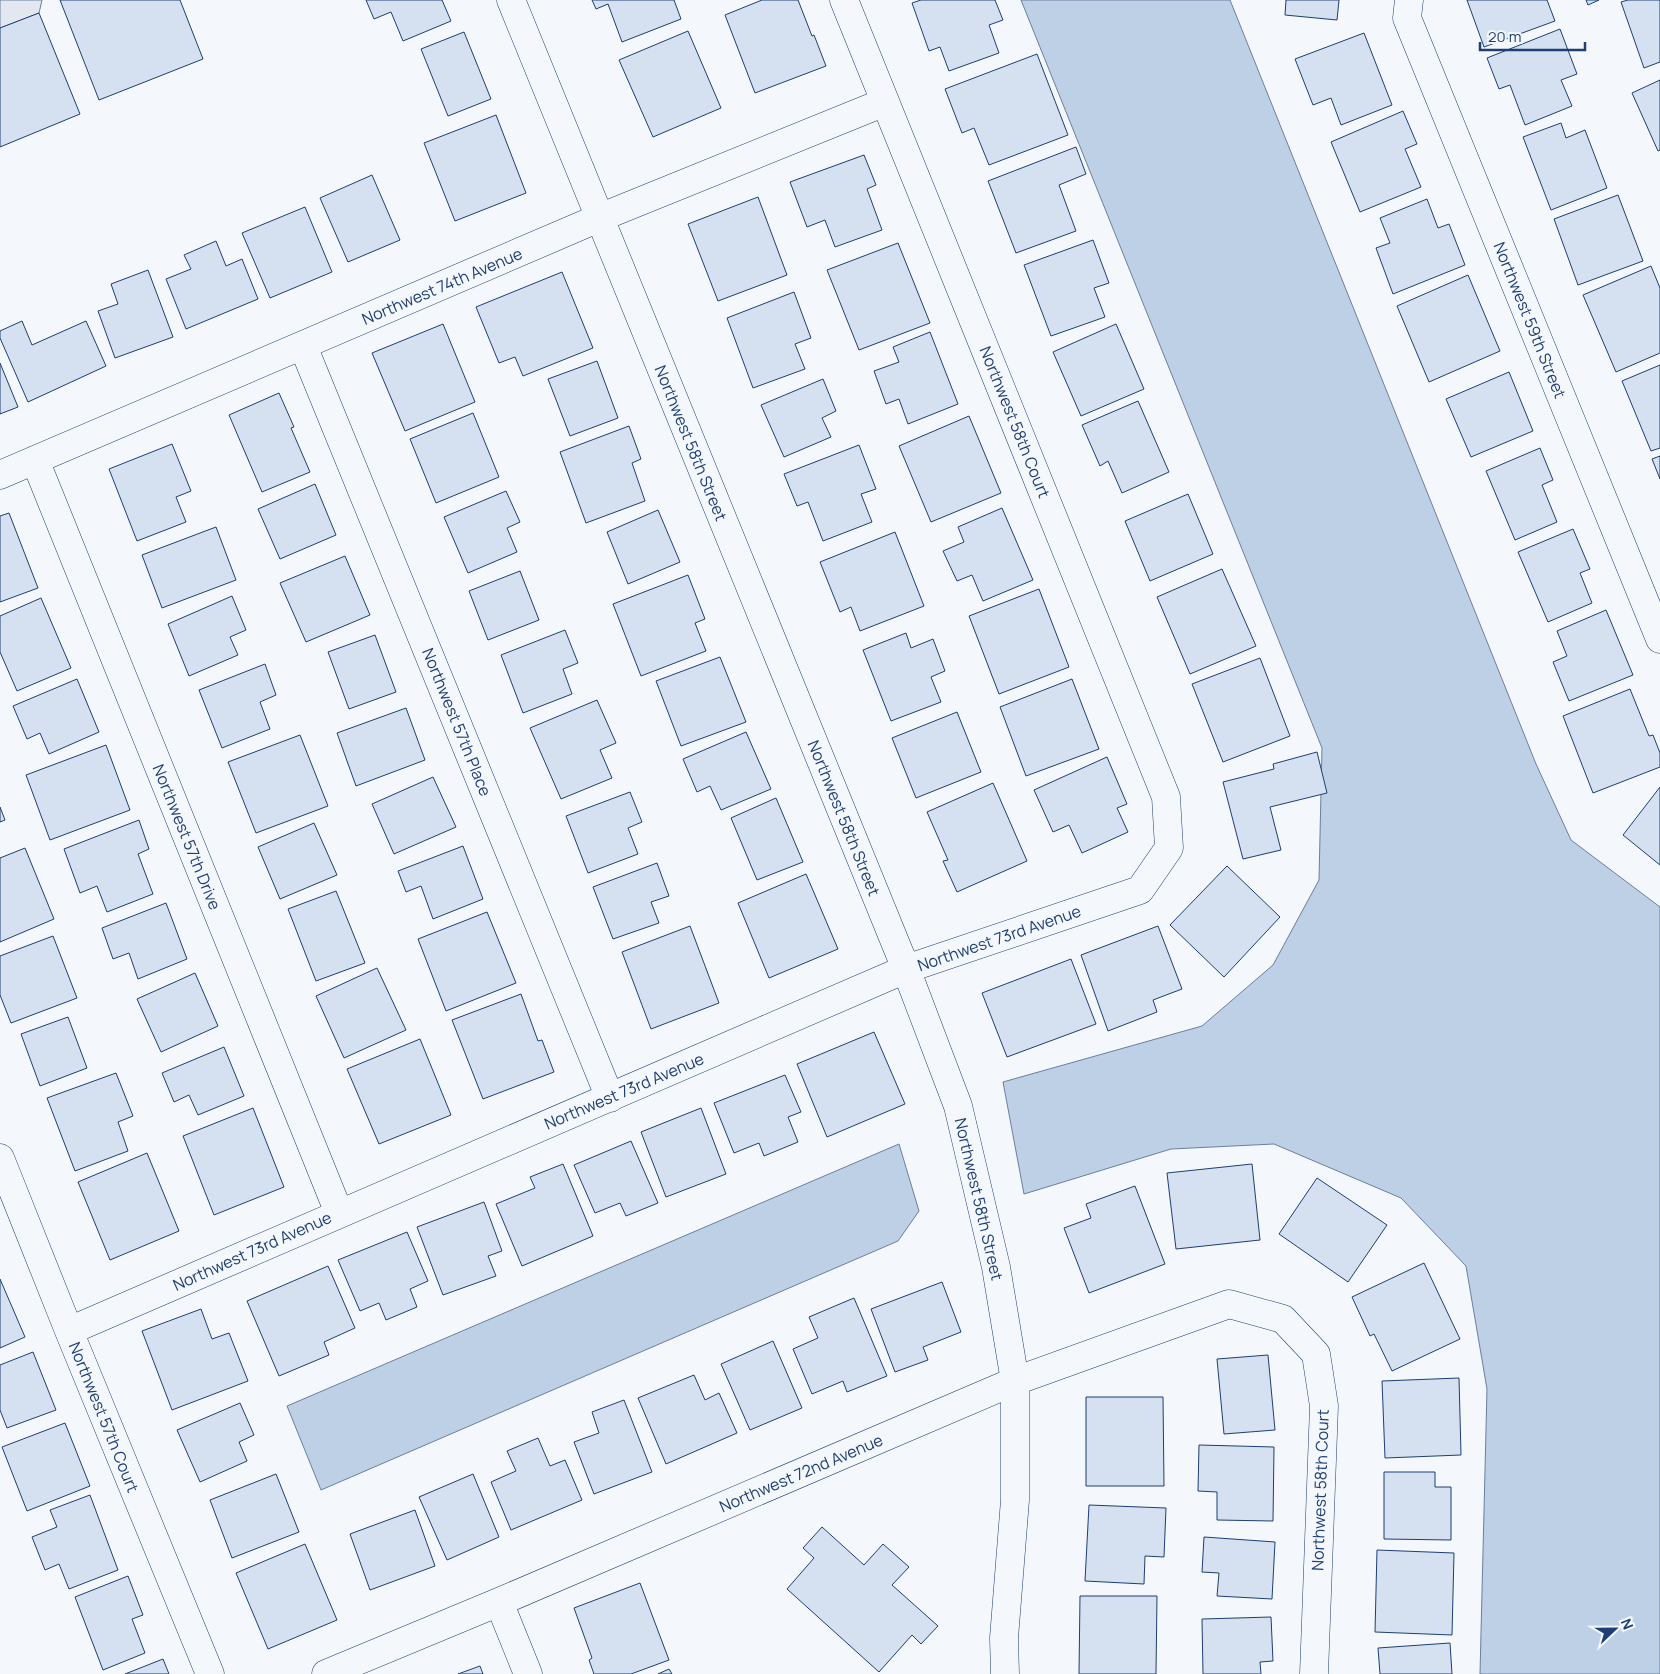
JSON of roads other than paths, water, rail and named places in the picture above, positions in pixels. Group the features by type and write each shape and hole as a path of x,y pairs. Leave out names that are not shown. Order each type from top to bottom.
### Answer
{"street":[{"name":"Northwest 58th Street","path":"511,0 906,969 958,1106 996,1267 1015,1381 1015,1500 1004,1638 1005,1674"},
{"name":"Northwest 58th Court","path":"844,0 1166,797 1169,848"},
{"name":"Northwest 59th Street","path":"1409,0 1406,18 1660,639"},
{"name":"Northwest 74th Avenue","path":"0,475 599,218 885,102"},
{"name":"Northwest 57th Place","path":"303,346 610,1098"},
{"name":"Northwest 57th Drive","path":"35,460 339,1213"},
{"name":"Northwest 73rd Avenue","path":"69,1331 906,969 1140,890 1169,848"},
{"name":"Northwest 57th Court","path":"0,1158 210,1674"},
{"name":"Northwest 72nd Avenue","path":"326,1674 1015,1381 1229,1304 1283,1319"},
{"name":"Northwest 58th Court","path":"1283,1319 1316,1354 1324,1406 1314,1674"},
{"path":"499,1602 528,1674"}],"water":[{"path":"1021,0 1230,0 1536,764 1571,840 1660,907 1660,1674 1480,1674 1487,1389 1466,1266 1401,1198 1274,1144 1171,1149 1024,1194 1003,1082 1202,1026 1273,965 1319,880 1322,748"},
{"path":"899,1144 919,1211 898,1241 321,1490 287,1406"}]}
